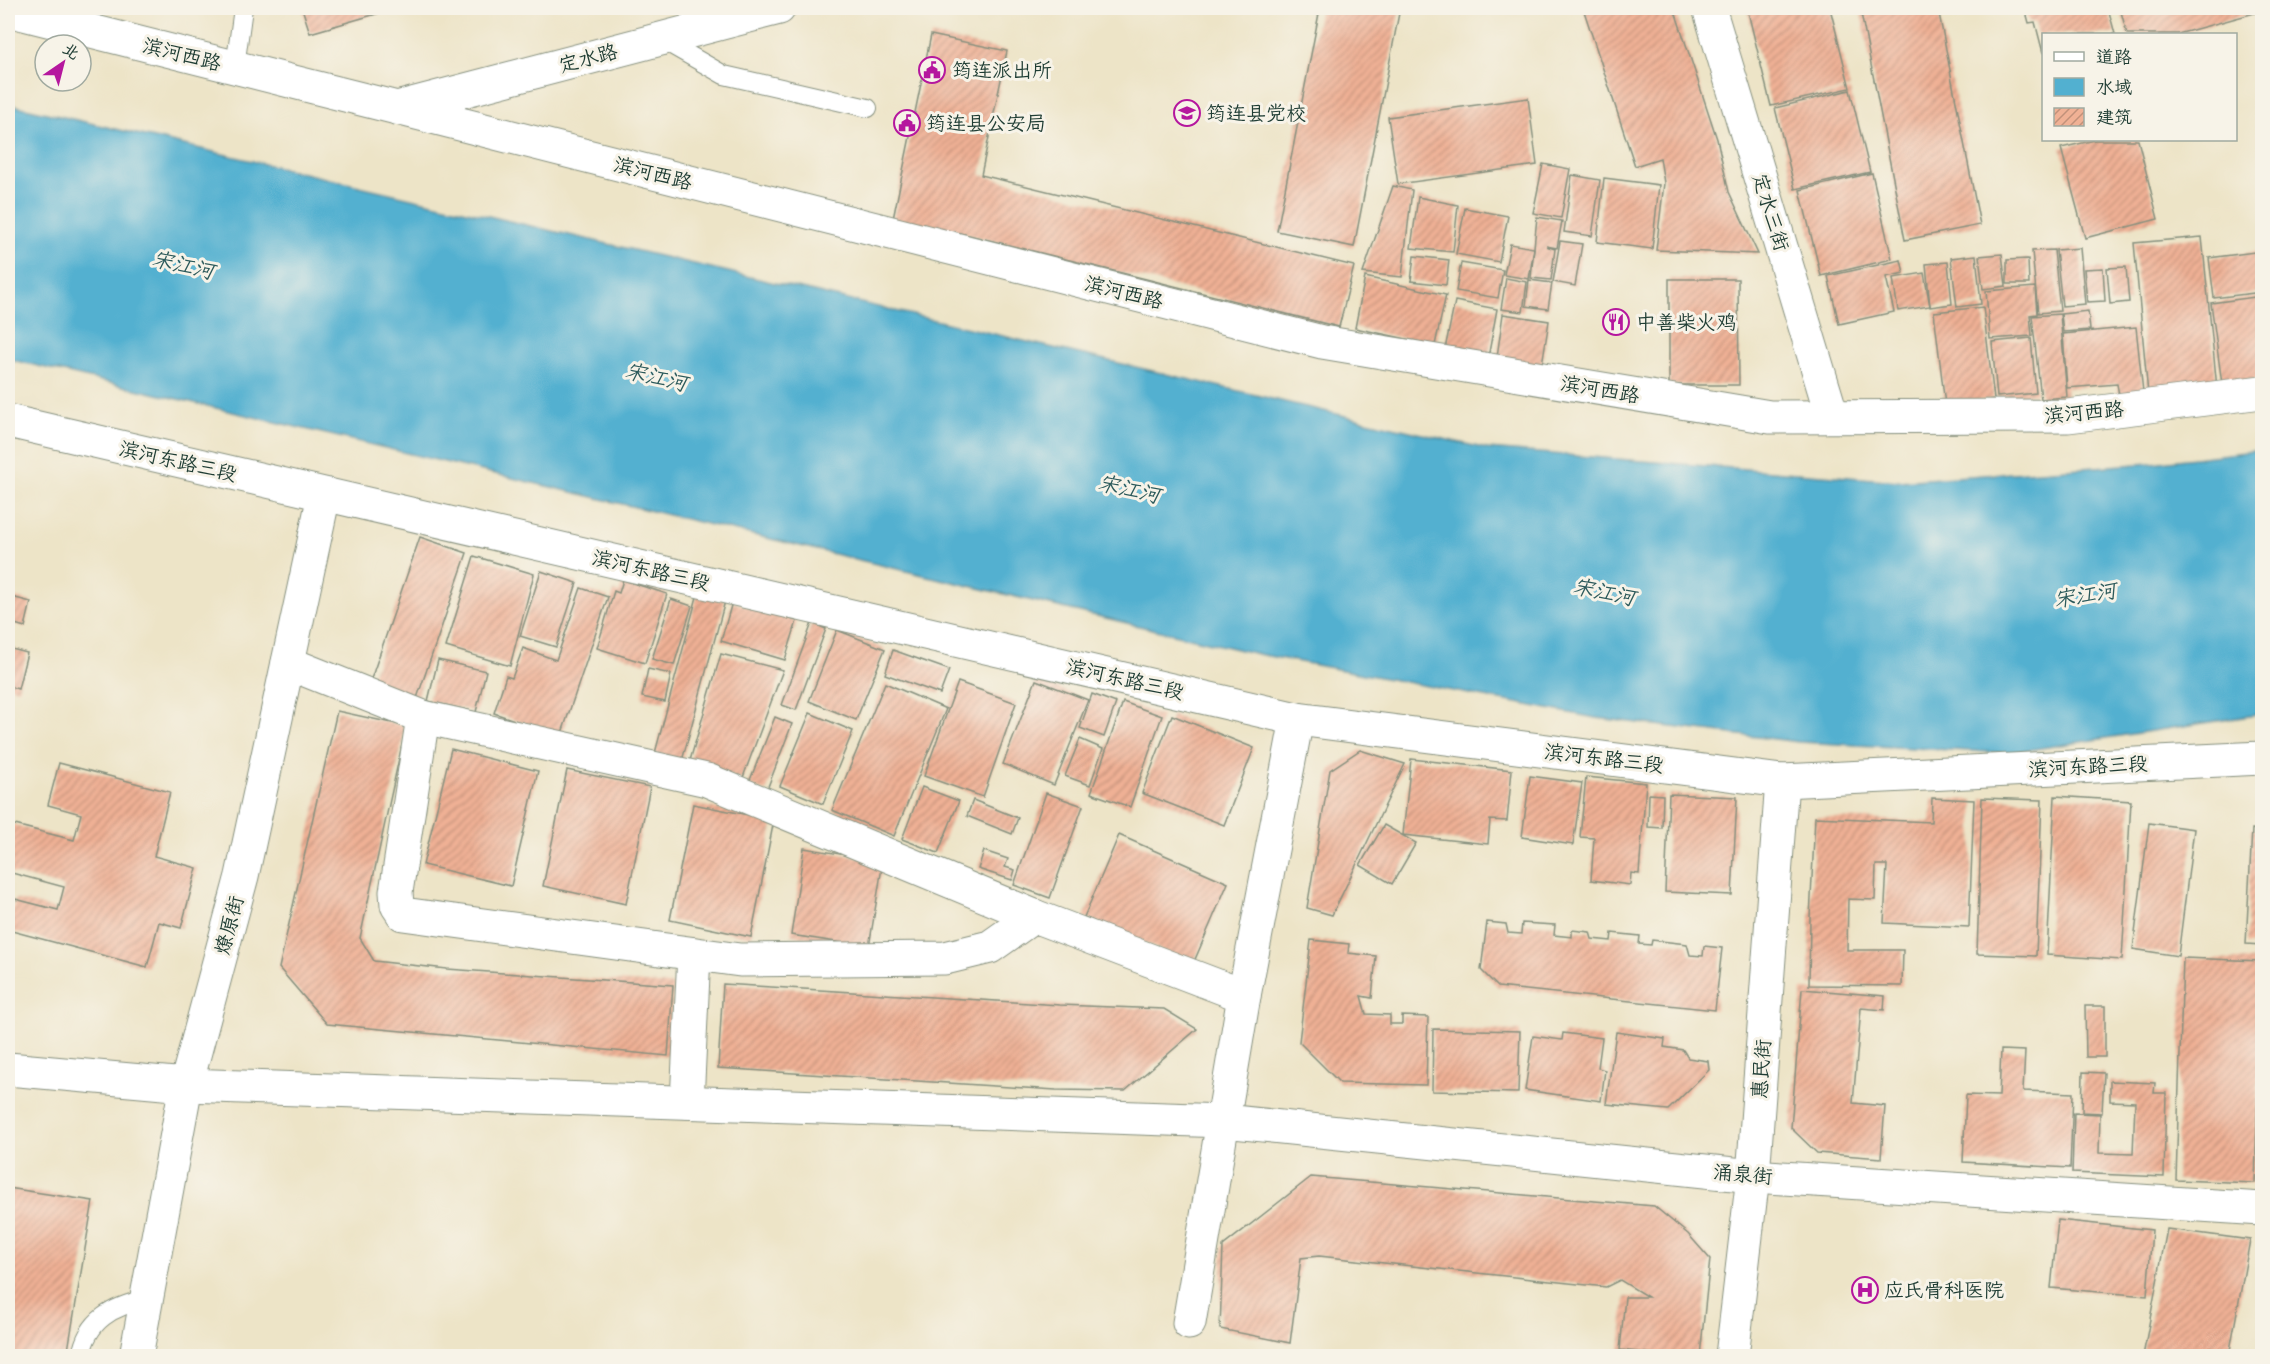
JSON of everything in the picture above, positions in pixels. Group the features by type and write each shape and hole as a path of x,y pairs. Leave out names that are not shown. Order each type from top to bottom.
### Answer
{"street":[{"name":"定水路","path":"397,108 779,8"},
{"name":"定水三街","path":"1709,8 1832,416"},
{"name":"滨河西路","path":"8,10 1322,342 1770,417 2068,416 2262,392"},
{"name":"滨河东路三段","path":"8,422 1297,719 1782,781 2262,758"},
{"name":"燎原街","path":"136,1356 186,1085 242,876 324,495"},
{"path":"288,663 423,717 707,780 1034,916 1244,996"},
{"path":"423,717 396,892 398,905 403,914 740,960 945,958 990,947 1034,916"},
{"path":"1189,1323 1244,996 1297,719"},
{"name":"惠民街","path":"1732,1356 1753,1176 1782,781"},
{"path":"687,1102 694,954"},
{"name":"涌泉街","path":"8,1069 186,1085 1224,1121 1753,1176 2262,1209"}],"lane":[{"path":"236,67 243,8"},
{"path":"661,39 724,75 868,108"},
{"path":"81,1356 84,1342 99,1319 125,1304 147,1299"}],"water":[{"name":"宋江河","path":"8,104 1487,449 1899,481 2152,463 2262,450 2262,714 2008,753 1799,742 1596,718 1258,654 8,359"}],"building":[{"path":"302,8 397,8 310,33"},
{"path":"1320,8 1400,8 1354,247 1277,231"},
{"path":"1583,8 1674,8 1717,139 1729,192 1758,254 1656,250 1664,183 1660,158 1635,166"},
{"path":"1747,8 1830,8 1850,88 1771,106"},
{"path":"1860,8 1938,8 1980,225 1905,240"},
{"path":"2025,8 2108,8 2115,33 2042,33 2042,49 2035,22 2029,23"},
{"path":"2120,8 2262,8 2262,11 2182,33 2127,33"},
{"path":"931,35 1007,51 981,175 1354,266 1339,327 969,235 893,219"},
{"path":"1850,90 1870,172 1795,189 1775,108"},
{"path":"1528,98 1537,165 1398,184 1388,117"},
{"path":"2091,141 2138,141 2158,219 2085,238 2061,148"},
{"path":"1543,164 1570,169 1561,218 1533,213"},
{"path":"1872,173 1892,259 1821,276 1800,190"},
{"path":"1572,175 1600,180 1592,236 1564,232"},
{"path":"1604,178 1659,185 1652,249 1597,242"},
{"path":"1393,186 1412,190 1402,277 1363,273"},
{"path":"1418,197 1458,205 1453,252 1411,248"},
{"path":"1465,208 1508,216 1499,262 1456,254"},
{"path":"1537,217 1562,221 1557,248 1546,246 1555,249 1551,280 1531,278"},
{"path":"2202,237 2217,388 2148,394 2134,243"},
{"path":"1560,241 1582,244 1575,286 1553,282"},
{"path":"1510,244 1534,248 1529,279 1504,275"},
{"path":"2080,248 2085,304 2062,306 2056,250"},
{"path":"2054,250 2060,311 2038,313 2032,251"},
{"path":"2262,251 2262,292 2214,298 2209,258"},
{"path":"2002,254 2006,286 1983,289 1979,256"},
{"path":"1976,255 1981,304 1957,307 1951,258"},
{"path":"1414,256 1449,260 1446,285 1411,281"},
{"path":"2028,259 2029,284 2007,284 2007,260"},
{"path":"1901,260 1904,273 1886,277 1894,312 1839,324 1828,276"},
{"path":"1948,262 1952,304 1930,307 1926,264"},
{"path":"1461,263 1503,270 1498,298 1456,291"},
{"path":"2126,267 2129,302 2110,304 2107,268"},
{"path":"2103,268 2105,301 2087,302 2084,269"},
{"path":"1924,273 1930,306 1898,311 1893,278"},
{"path":"1365,277 1446,295 1435,345 1355,328"},
{"path":"1506,278 1527,282 1523,312 1501,309"},
{"path":"1669,279 1738,279 1739,385 1669,385"},
{"path":"1529,280 1552,283 1548,309 1526,306"},
{"path":"2035,287 2037,314 2030,315 2032,336 1990,339 1986,291"},
{"path":"2262,296 2262,379 2222,384 2211,303"},
{"path":"1455,301 1497,309 1488,358 1445,349"},
{"path":"1983,307 1994,399 1945,405 1934,312"},
{"path":"2088,311 2090,330 2063,332 2061,314"},
{"path":"1503,314 1549,321 1541,371 1496,364"},
{"path":"2060,314 2067,397 2041,399 2032,316"},
{"path":"2136,327 2143,392 2119,395 2117,384 2067,388 2063,334"},
{"path":"2031,338 2036,393 1997,397 1992,342"},
{"path":"420,537 467,553 415,704 368,688"},
{"path":"474,556 534,574 510,666 446,647"},
{"path":"541,571 577,583 556,647 520,636"},
{"path":"623,580 667,594 645,663 597,648 614,591 619,593"},
{"path":"581,588 608,597 561,736 494,713 506,676 512,678 523,648 556,660"},
{"path":"698,593 725,601 682,761 655,753"},
{"path":"8,596 31,602 25,627 8,622"},
{"path":"671,599 692,606 674,665 652,659"},
{"path":"732,602 797,621 785,660 721,641"},
{"path":"812,623 826,629 796,710 782,705"},
{"path":"837,630 885,649 856,720 809,701"},
{"path":"8,648 27,653 18,689 8,686"},
{"path":"893,650 949,670 940,694 885,674"},
{"path":"721,654 783,670 742,780 689,764"},
{"path":"438,660 486,671 476,712 428,701"},
{"path":"648,669 671,674 665,702 642,697"},
{"path":"1036,680 1088,700 1054,785 1003,764"},
{"path":"958,682 1016,703 983,797 924,776"},
{"path":"885,683 946,709 894,836 832,810"},
{"path":"1092,694 1116,703 1104,737 1080,728"},
{"path":"1123,702 1162,716 1130,807 1091,793"},
{"path":"337,711 406,726 360,938 374,961 447,969 673,985 668,1056 327,1024 279,968"},
{"path":"810,713 853,731 823,804 780,786"},
{"path":"1172,715 1254,748 1224,825 1142,793"},
{"path":"775,717 792,724 766,792 748,785"},
{"path":"1080,739 1103,749 1090,785 1065,776"},
{"path":"451,749 538,771 511,886 423,865"},
{"path":"1360,750 1405,764 1332,915 1307,908 1330,770"},
{"path":"1411,759 1512,770 1507,821 1490,820 1488,844 1403,835"},
{"path":"59,763 170,792 154,856 197,868 181,928 159,922 147,967 8,930 15,899 58,910 64,887 8,872 8,837 11,824 74,840 81,814 48,805"},
{"path":"567,770 650,787 626,904 543,886"},
{"path":"1530,776 1582,783 1573,845 1522,837"},
{"path":"1586,777 1646,783 1639,874 1631,873 1630,885 1591,880 1594,838 1580,837"},
{"path":"922,787 959,801 938,853 902,839"},
{"path":"1046,793 1083,806 1050,898 1014,885"},
{"path":"1649,794 1663,795 1662,828 1648,827"},
{"path":"1669,794 1737,797 1732,895 1665,892"},
{"path":"2055,796 2131,801 2122,960 2047,955"},
{"path":"1932,798 1974,800 1969,927 1884,923 1887,865 1876,865 1875,900 1848,899 1847,950 1903,950 1902,986 1809,985 1815,817 1931,822"},
{"path":"1982,798 2042,800 2036,956 1977,954"},
{"path":"973,800 1018,818 1012,834 967,816"},
{"path":"693,804 774,820 751,937 670,920"},
{"path":"2149,823 2194,829 2178,956 2133,949"},
{"path":"1384,825 1416,843 1392,884 1360,865"},
{"path":"2252,829 2262,830 2262,945 2246,944"},
{"path":"1119,835 1228,883 1193,964 1084,917"},
{"path":"804,848 883,861 869,947 791,935"},
{"path":"984,851 1008,859 1005,867 1015,870 1012,880 978,869"},
{"path":"1487,922 1506,924 1508,933 1521,934 1522,923 1555,925 1554,935 1572,937 1572,930 1590,932 1592,939 1611,941 1612,933 1640,936 1639,944 1651,945 1652,940 1687,944 1690,955 1703,956 1704,946 1722,948 1715,1010 1498,987 1481,970"},
{"path":"1311,940 1349,944 1348,953 1376,956 1372,998 1361,996 1366,1014 1390,1015 1390,1024 1402,1024 1402,1016 1428,1017 1426,1085 1340,1083 1299,1042"},
{"path":"2183,958 2262,961 2255,1183 2176,1180"},
{"path":"723,984 1060,1005 1164,1009 1197,1029 1125,1091 1056,1090 718,1068"},
{"path":"1802,989 1885,996 1884,1010 1861,1008 1853,1103 1885,1106 1881,1158 1817,1153 1791,1128"},
{"path":"2085,1006 2105,1006 2105,1057 2086,1057"},
{"path":"1433,1029 1520,1031 1518,1093 1432,1091"},
{"path":"1616,1032 1665,1039 1664,1047 1683,1050 1688,1058 1708,1061 1709,1070 1668,1110 1606,1104"},
{"path":"1563,1033 1602,1038 1598,1068 1605,1070 1601,1101 1525,1090 1533,1036 1562,1040"},
{"path":"2001,1050 2025,1051 2023,1091 2073,1093 2070,1168 1963,1162 1966,1095 1999,1096"},
{"path":"2083,1072 2104,1073 2102,1113 2082,1112"},
{"path":"2110,1081 2155,1083 2154,1093 2166,1093 2164,1177 2072,1173 2074,1113 2100,1114 2099,1153 2133,1154 2135,1102 2110,1101"},
{"path":"1311,1177 1654,1206 1688,1234 1710,1259 1700,1356 1672,1356 1620,1350 1625,1297 1648,1297 1620,1280 1606,1287 1319,1256 1301,1258 1290,1343 1220,1329 1223,1246"},
{"path":"8,1188 93,1201 67,1356 8,1356"},
{"path":"2058,1220 2152,1230 2147,1296 2051,1288"},
{"path":"2167,1229 2250,1240 2229,1356 2143,1356"}],"place":[{"name":"筠连派出所","path":"932,70"},
{"name":"筠连县党校","path":"1187,113"},
{"name":"筠连县公安局","path":"907,123"},
{"name":"中善柴火鸡","path":"1616,322"},
{"name":"应氏骨科医院","path":"1865,1290"}]}
